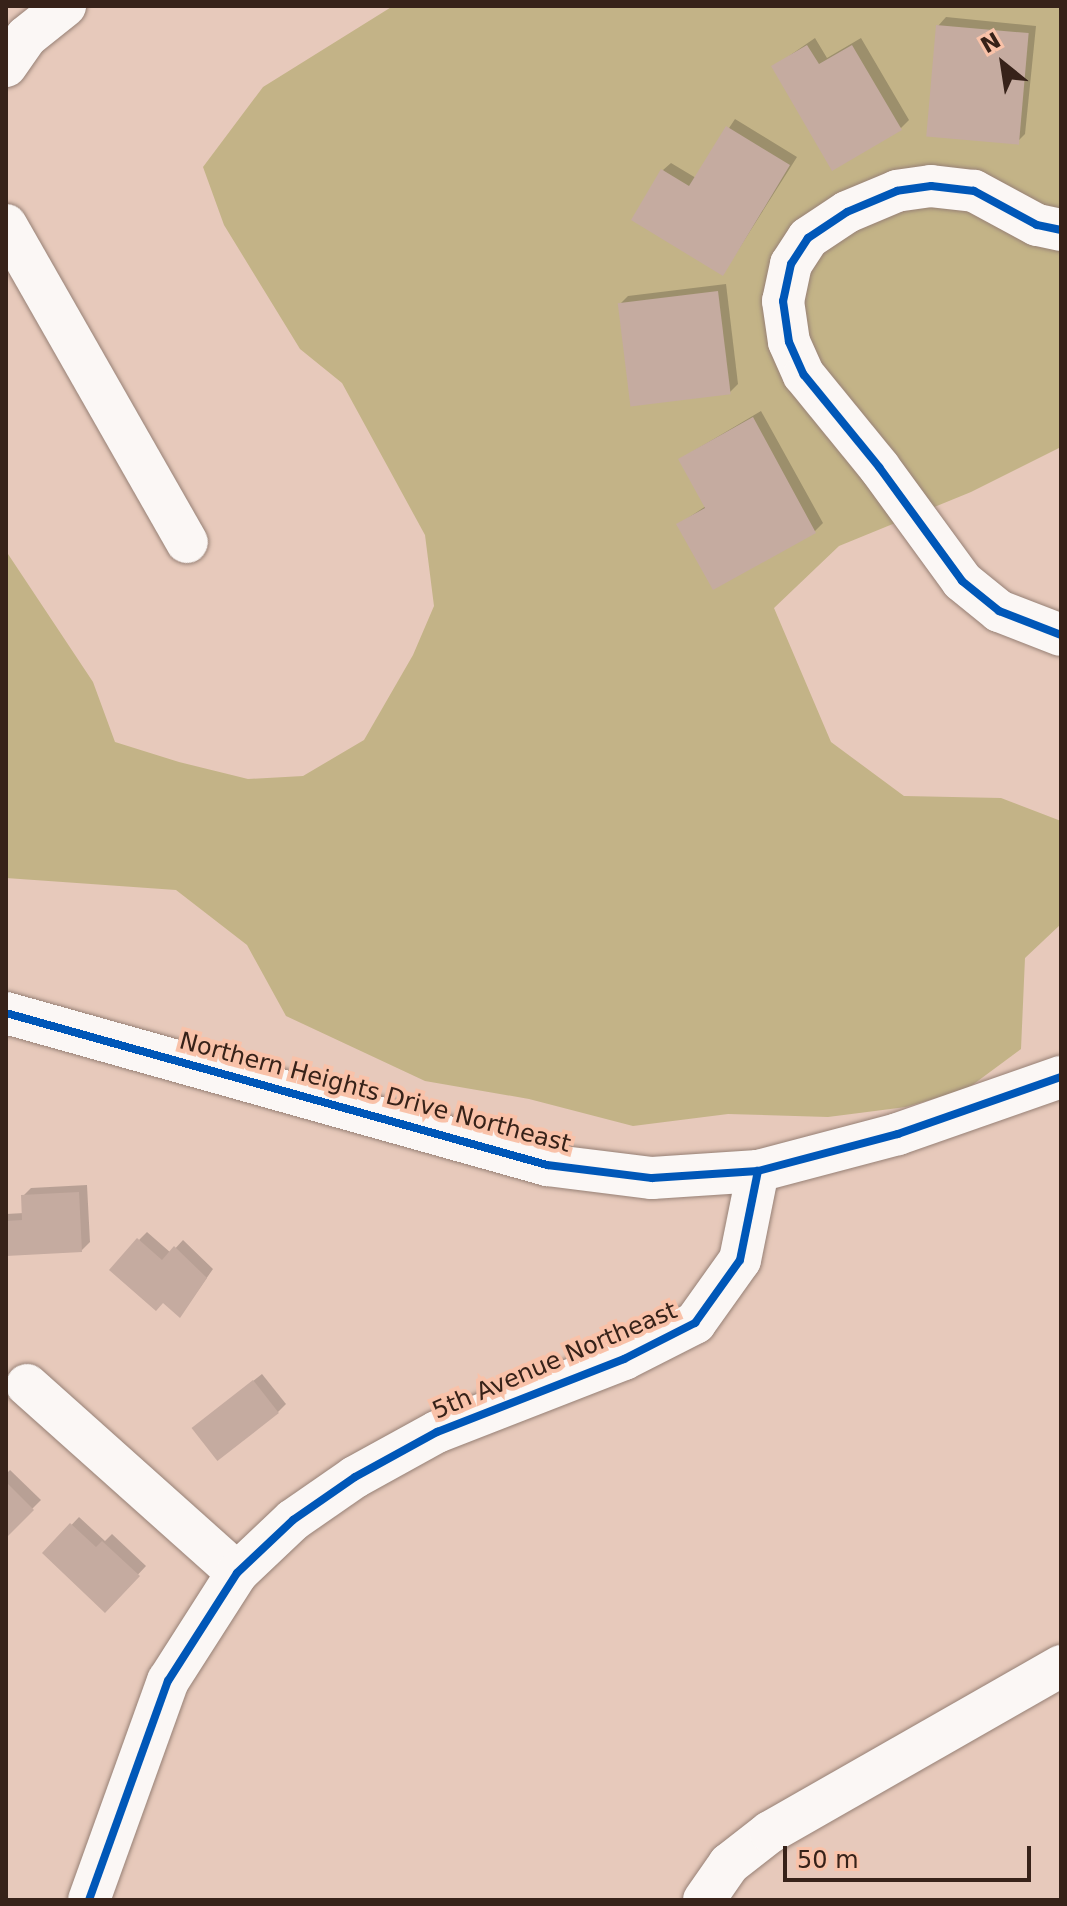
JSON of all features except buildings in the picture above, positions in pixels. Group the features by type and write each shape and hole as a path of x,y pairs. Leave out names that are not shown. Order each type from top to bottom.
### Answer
{"street":[{"path":"6,66 26,37 65,6"},
{"path":"1061,230 1037,225 974,191 931,186 897,191 847,212 808,238 791,264 783,301 789,342 804,375 911,510 962,581 999,611 1061,635"},
{"path":"6,225 187,542"},
{"name":"Northern Heights Drive Northeast","path":"6,1013 547,1165 652,1178 758,1171 898,1134 1061,1077"},
{"name":"5th Avenue Northeast","path":"89,1900 168,1681 237,1573 305,1511 437,1432 624,1359 695,1323 740,1260 758,1171"},
{"path":"27,1385 237,1573"},
{"path":"704,1900 729,1864 770,1832 1061,1666"}],"shaded area":[{"path":"393,6 1061,6 1061,447 971,492 839,546 774,608 831,742 904,796 1001,798 1061,821 1061,924 1025,958 1021,1049 967,1089 906,1107 828,1117 728,1114 633,1126 529,1099 425,1081 286,1016 247,945 176,890 6,878 6,551 93,682 115,742 179,762 248,779 303,776 364,740 413,655 434,606 425,535 342,383 300,349 224,225 203,167 263,87"}],"cycle path":[{"path":"1061,230 1037,225 974,191 931,186 897,191 847,212 808,238 791,264 783,301 789,342 804,375 879,467 962,581 999,611 1061,635"},
{"path":"6,1013 547,1165 652,1178 758,1171 898,1134 1061,1077"},
{"path":"89,1900 168,1681 237,1573 293,1520 355,1477 437,1432 624,1359 695,1323 740,1260 758,1171"}]}
